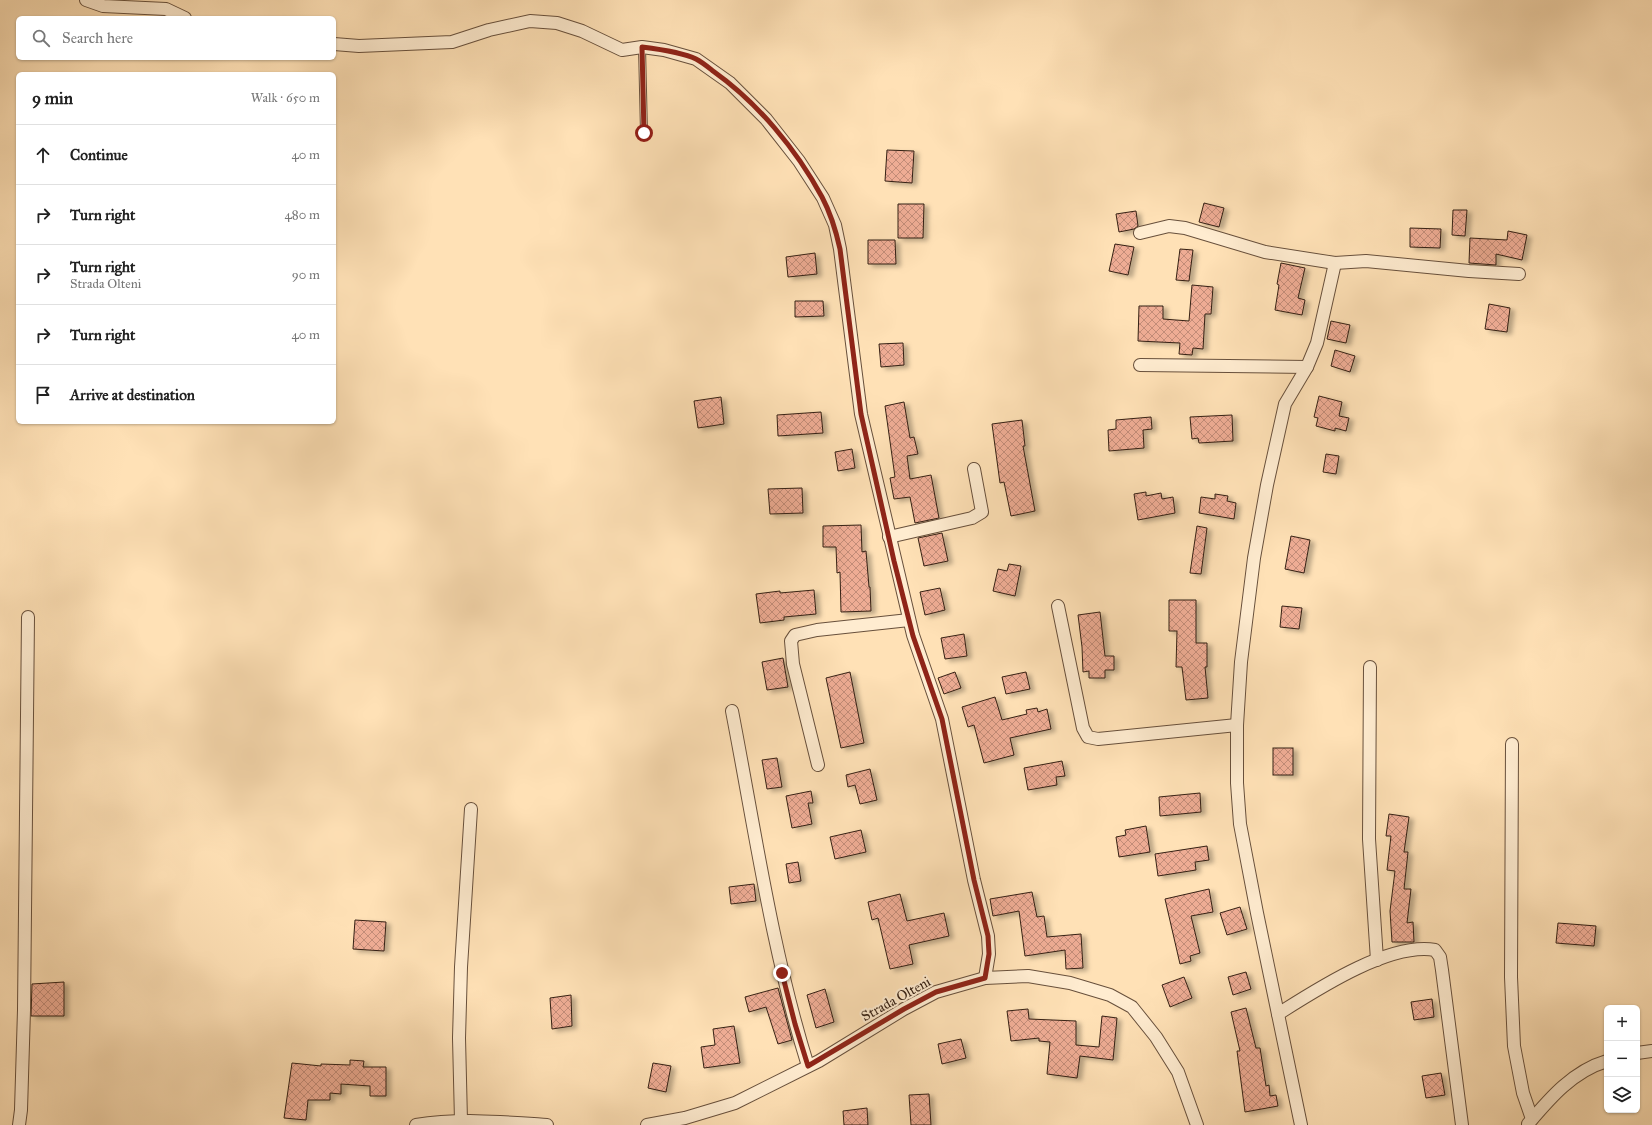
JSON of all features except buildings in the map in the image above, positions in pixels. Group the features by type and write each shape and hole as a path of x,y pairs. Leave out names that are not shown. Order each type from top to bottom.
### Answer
{"street":[{"path":"86,0 103,6 166,9 181,16"},
{"path":"336,44 359,46 452,42 489,30 530,22 557,23 582,31 622,50 642,47 664,50 696,59 730,83 766,119 799,161 823,198 835,225 840,249 861,414 913,636 942,719 974,880 988,936 989,954 985,978"},
{"path":"1140,233 1169,226 1184,228 1265,252 1335,263 1366,261 1469,271 1519,274"},
{"path":"1301,1125 1240,824 1237,783 1237,724 1241,662 1254,558 1267,485 1285,404 1307,367 1317,343 1335,263"},
{"path":"1140,365 1307,367"},
{"path":"889,537 972,518 981,514 982,512 974,469"},
{"path":"1058,606 1082,728 1088,737 1098,739 1117,738 1237,724"},
{"path":"19,1125 21,1110 24,1010 28,617"},
{"path":"818,765 793,664 791,641 795,635 817,630 909,620"},
{"path":"1370,667 1369,840 1377,960"},
{"path":"732,711 782,973 795,1024 808,1066"},
{"path":"1512,744 1512,1007 1514,1046 1522,1093 1529,1122"},
{"path":"461,1121 459,1038 461,967 471,809"},
{"path":"1278,1014 1325,985 1377,960 1403,951 1427,949 1435,950 1440,957 1462,1125"},
{"name":"Strada Olteni","path":"647,1125 685,1118 735,1103 808,1066 904,1009 936,992 985,978 1028,976 1070,983 1110,996 1132,1007 1156,1038 1178,1072 1197,1125"},
{"path":"1640,1053 1652,1051"},
{"path":"1529,1122 1551,1096 1577,1075 1604,1062"},
{"path":"416,1125 461,1121 547,1125"}],"lane":[{"path":"642,47 644,133"}],"route":[{"path":"644,133 642,47 664,50 696,59 730,83 766,119 799,161 823,198 835,225 840,249 861,414 894,561 913,636 942,719 974,880 988,936 989,954 985,978 936,992 904,1009 819,1061 808,1066 795,1024 782,973"}]}
